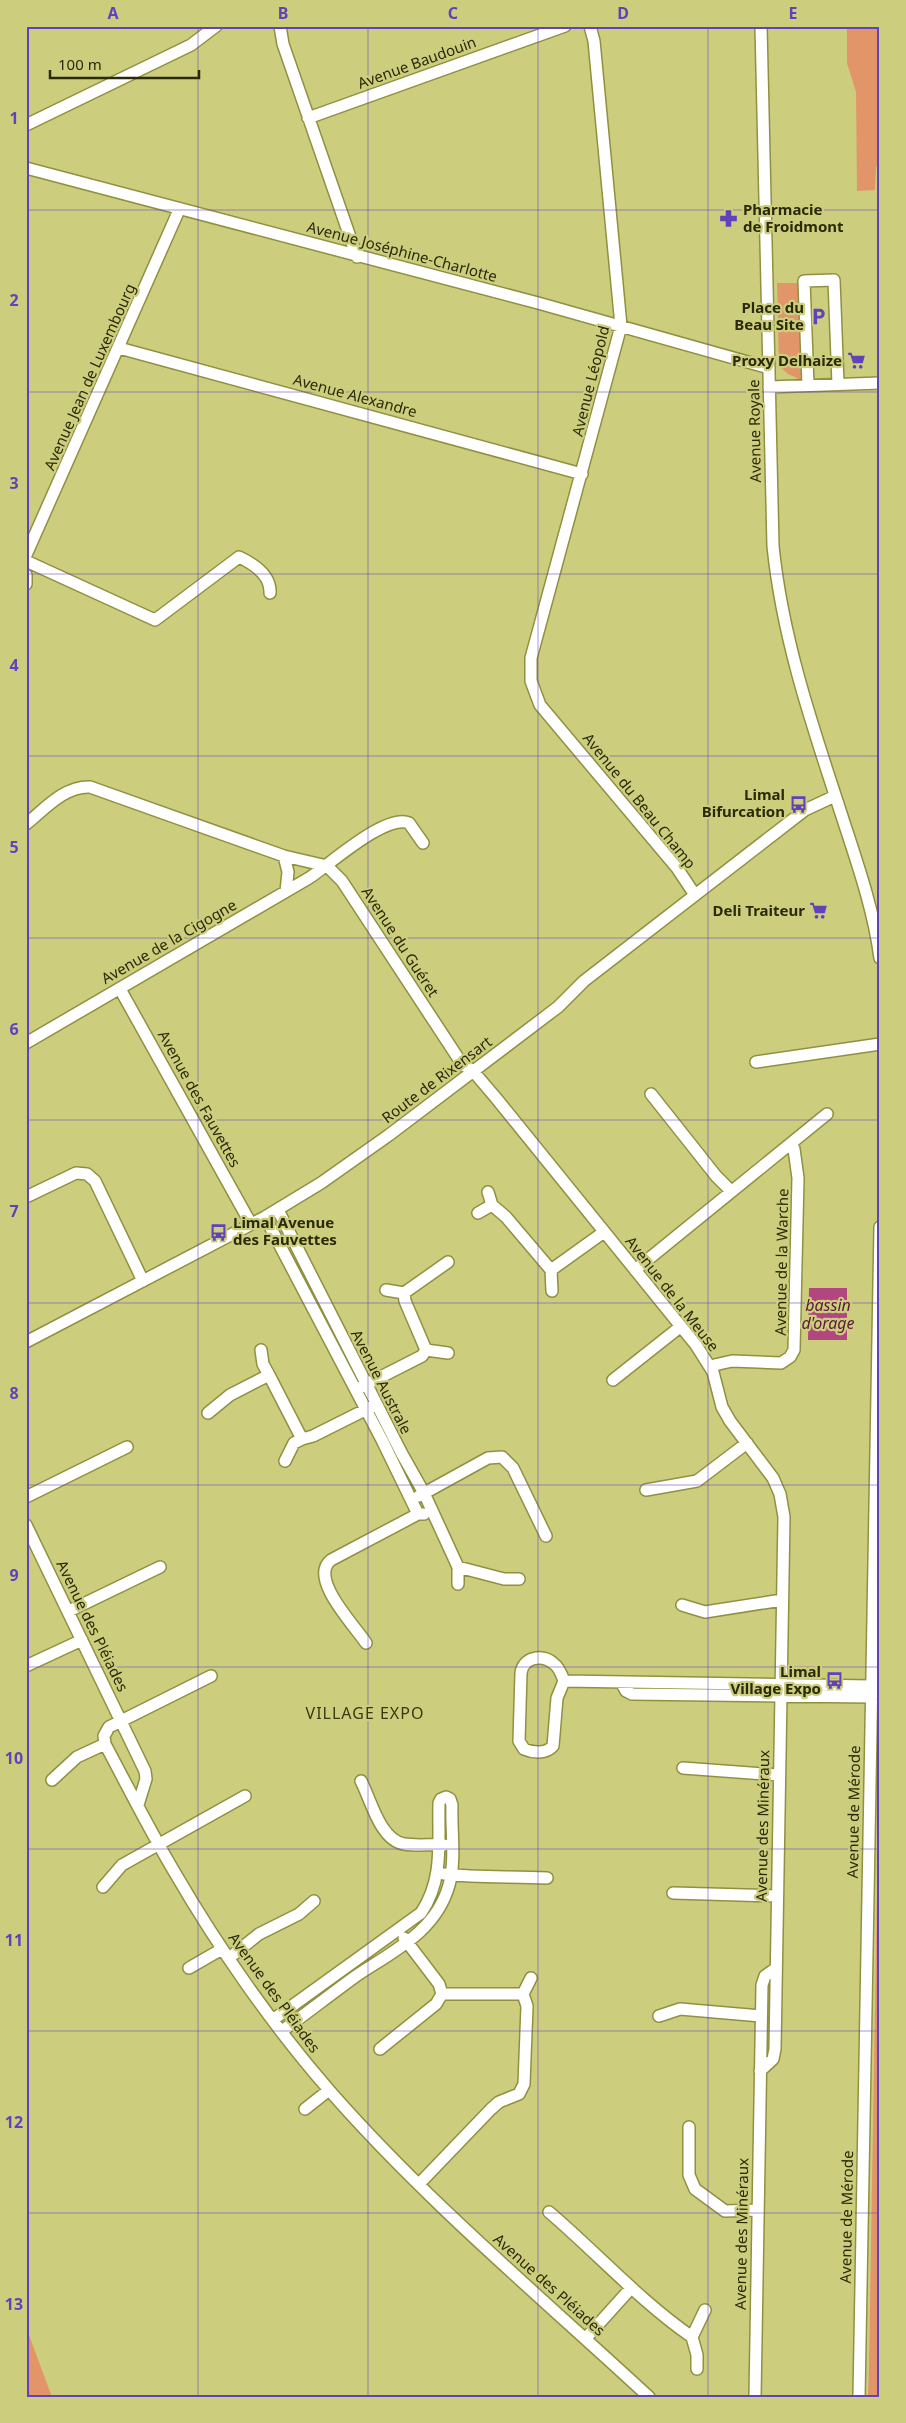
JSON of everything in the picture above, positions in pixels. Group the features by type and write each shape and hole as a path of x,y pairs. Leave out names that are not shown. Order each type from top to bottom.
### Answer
{"street":[{"path":"26,125 191,44 216,26"},
{"path":"280,26 283,44 357,256"},
{"name":"Avenue Baudouin","path":"308,118 565,26"},
{"name":"Avenue Léopold","path":"559,727 540,705 533,691 530,674 531,658 621,326 594,41 590,26"},
{"name":"Avenue Royale","path":"761,26 773,546 782,619 835,796"},
{"name":"Avenue Joséphine-Charlotte","path":"26,168 621,326 769,368"},
{"name":"Avenue Jean de Luxembourg","path":"26,555 179,210"},
{"path":"808,385 804,281 834,280 838,384"},
{"name":"Avenue Alexandre","path":"119,348 582,474"},
{"path":"769,387 880,383"},
{"path":"26,561 156,620 239,557 250,563 268,580 270,594"},
{"path":"26,575 26,584"},
{"name":"Avenue du Beau Champ","path":"559,727 676,868 694,895"},
{"path":"26,824 65,793 77,787 90,787 284,856 327,866"},
{"path":"835,796 865,887 880,956"},
{"name":"Route de Rixensart","path":"26,1342 278,1210 352,1162 558,1008 584,981 804,810 835,796"},
{"name":"Avenue de la Cigogne","path":"26,1043 327,866 358,842 386,825 399,821 409,822 422,843"},
{"path":"284,856 288,872 286,890"},
{"name":"Avenue du Guéret","path":"327,866 342,881 462,1064 473,1071"},
{"name":"Avenue des Fauvettes","path":"120,989 251,1224"},
{"path":"756,1062 880,1044"},
{"name":"Avenue de la Meuse","path":"473,1071 635,1270 710,1366 725,1414 773,1478 782,1502 784,1527 781,1684"},
{"path":"651,1094 716,1176 731,1191"},
{"path":"635,1270 731,1191 790,1146 827,1114"},
{"name":"Avenue de la Warche","path":"710,1366 732,1361 781,1363 790,1357 794,1350 798,1178 794,1149 790,1146"},
{"path":"26,1198 76,1173 87,1174 95,1181 143,1281"},
{"path":"488,1192 492,1205 506,1217 551,1270 552,1291"},
{"path":"478,1213 492,1205"},
{"name":"Avenue Australe","path":"278,1210 402,1454 424,1493 458,1567 458,1584"},
{"name":"Avenue Australe","path":"265,1217 412,1499 418,1514"},
{"name":"Avenue de Mérode","path":"859,2397 880,1227"},
{"path":"551,1270 604,1232"},
{"path":"386,1290 404,1294 448,1262"},
{"path":"404,1294 405,1301 426,1350"},
{"path":"613,1380 680,1327"},
{"path":"261,1350 263,1364 302,1439"},
{"path":"355,1390 422,1356 426,1350"},
{"path":"426,1350 448,1353"},
{"path":"208,1413 230,1395 269,1375"},
{"path":"285,1462 294,1443 313,1436 377,1404"},
{"path":"646,1490 697,1481 747,1444"},
{"path":"26,1497 128,1447"},
{"path":"412,1499 488,1458 502,1457 513,1468 546,1536"},
{"path":"366,1642 346,1620 324,1579 325,1567 331,1560 418,1514 433,1513"},
{"name":"Avenue des Pléiades","path":"26,1525 146,1770 146,1779 138,1805"},
{"path":"69,1611 160,1567"},
{"path":"458,1567 504,1579 520,1579"},
{"path":"682,1605 705,1612 782,1600"},
{"path":"26,1666 82,1640"},
{"path":"529,1659 549,1660 557,1666 564,1681 557,1698 553,1746 548,1750 542,1751 524,1749 519,1741 521,1673 523,1665 529,1659"},
{"path":"52,1780 77,1757 105,1744 104,1736 109,1727 123,1722 211,1676"},
{"path":"564,1681 781,1684 871,1692"},
{"path":"621,1682 626,1691 632,1694 781,1696 871,1692"},
{"name":"Avenue des Minéraux","path":"760,2071 774,2055 781,1684"},
{"name":"Avenue des Pléiades","path":"105,1744 159,1846 226,1954 282,2031 329,2090 419,2184 649,2397"},
{"path":"683,1768 779,1775"},
{"path":"361,1782 384,1830 394,1839 404,1844 452,1845"},
{"path":"103,1887 122,1865 159,1846 245,1796"},
{"path":"274,2019 400,1930 425,1907 434,1890 438,1874 439,1803 441,1799 446,1797 452,1805 452,1875 440,1909 421,1932 282,2031"},
{"path":"438,1874 484,1878 511,1876 547,1878"},
{"path":"673,1893 777,1896"},
{"path":"189,1968 226,1954 259,1934 299,1914 314,1902"},
{"path":"380,2049 436,2004 442,1994 439,1984 400,1930"},
{"name":"Avenue des Minéraux","path":"754,2397 761,2016 763,1980 775,1969"},
{"path":"419,2184 491,2109 499,2102 519,2094 524,2084 526,2006 523,1994 531,1978"},
{"path":"442,1994 523,1994"},
{"path":"659,2016 680,2010 761,2016"},
{"path":"305,2109 329,2090"},
{"path":"689,2127 689,2175 695,2189 725,2211 758,2210"},
{"path":"549,2212 631,2288 692,2337"},
{"path":"586,2338 631,2288"},
{"path":"697,2369 692,2337 705,2310"}],"shaded area":[{"path":"847,26 880,26 880,163 876,167 875,190 857,191 856,92 847,63"},
{"path":"777,283 798,283 801,380 788,374 779,366"},
{"path":"880,1704 880,2397 868,2397 869,2367"},
{"path":"26,2327 52,2397 26,2397"}],"water":[{"name":"bassin d'orage","path":"809,1288 847,1288 847,1340 808,1340"}],"place":[{"name":"Pharmacie de Froidmont","path":"729,219"},
{"name":"Place du Beau Site","path":"818,317"},
{"name":"Proxy Delhaize","path":"856,361"},
{"name":"Limal Bifurcation","path":"799,804"},
{"name":"Deli Traiteur","path":"819,911"},
{"name":"Limal Avenue des Fauvettes","path":"219,1232"},
{"name":"Limal Village Expo","path":"835,1681"}],"district":[{"name":"VILLAGE EXPO","path":"365,1713"}]}
